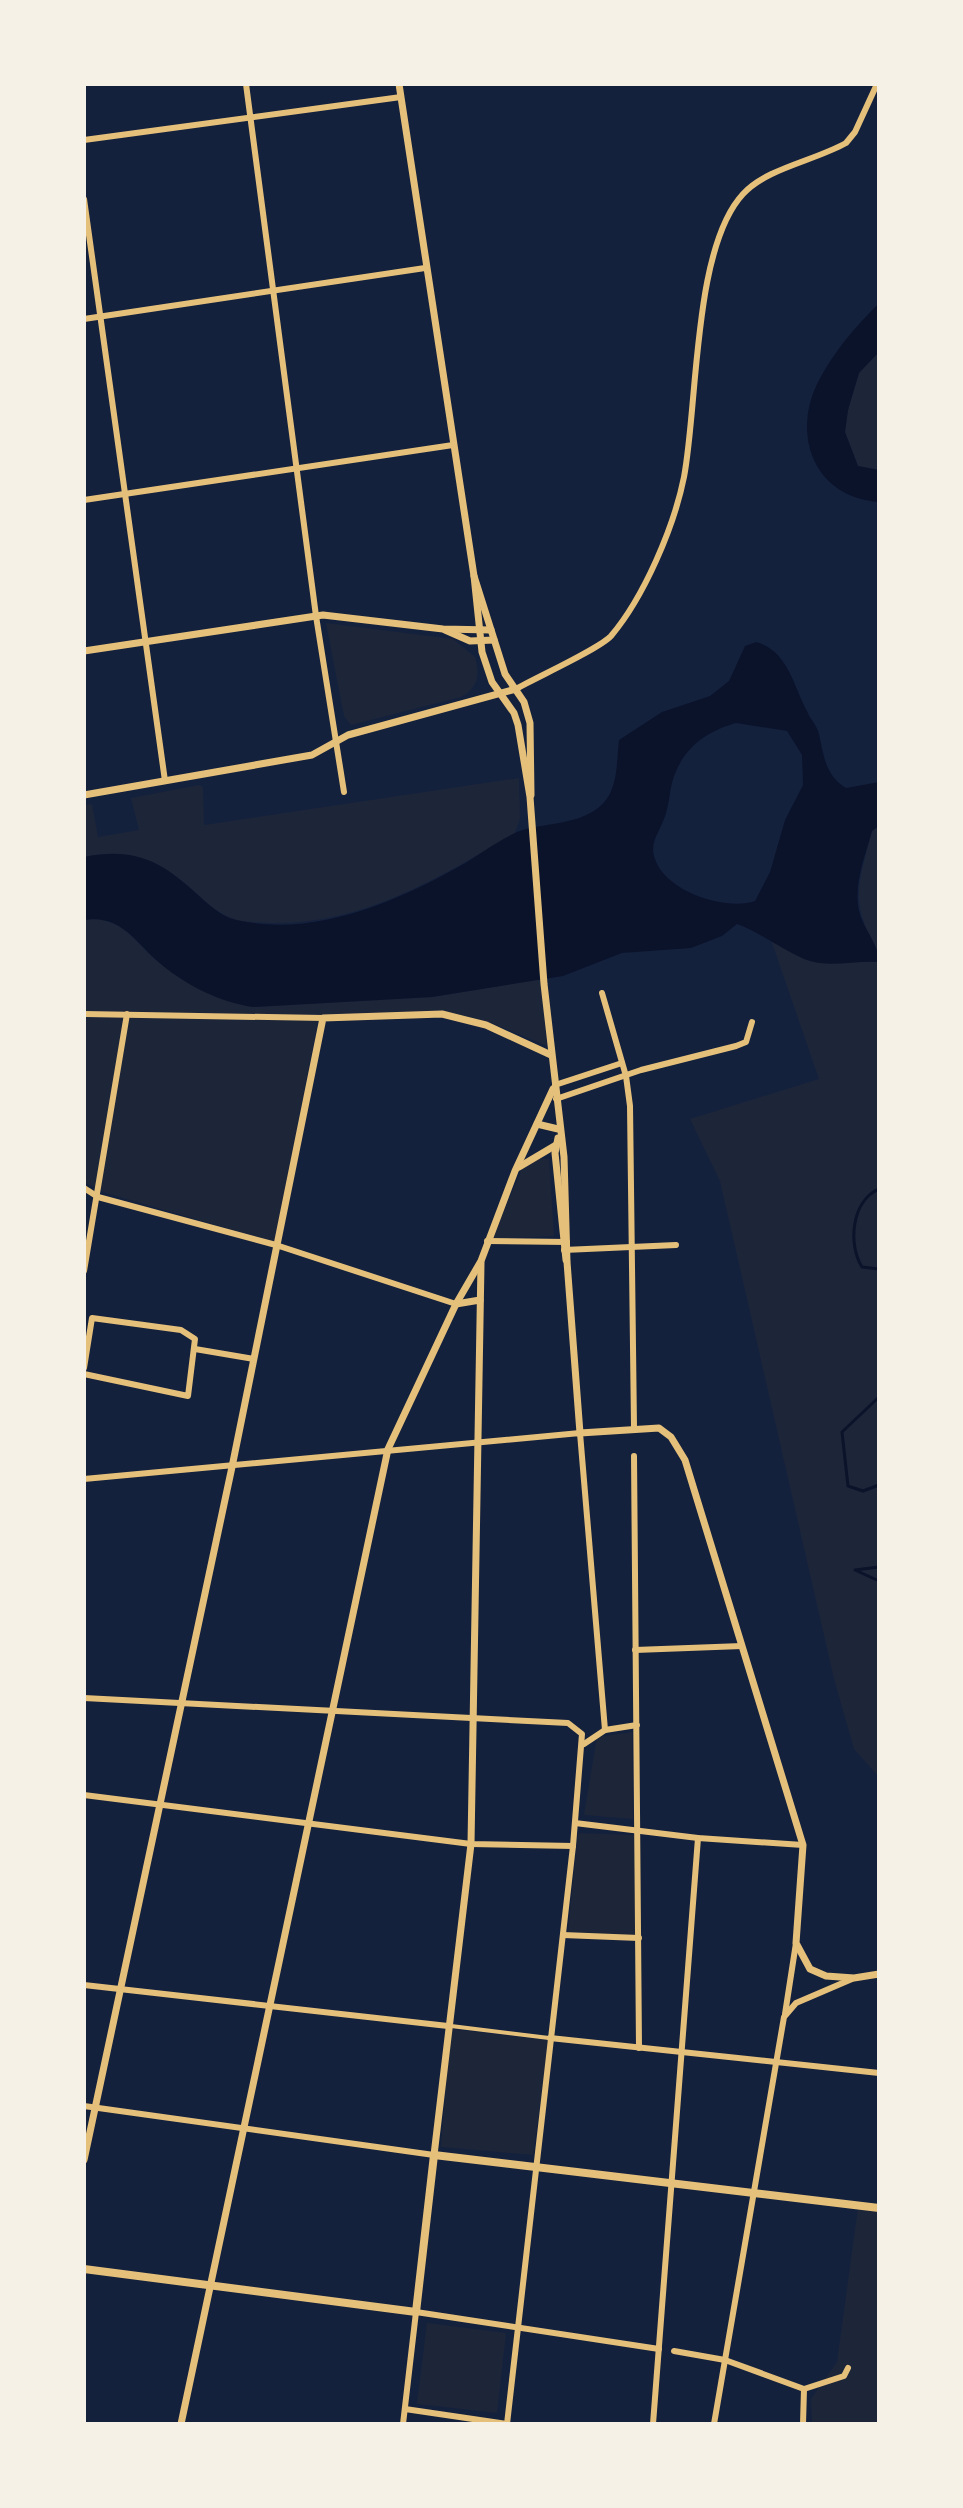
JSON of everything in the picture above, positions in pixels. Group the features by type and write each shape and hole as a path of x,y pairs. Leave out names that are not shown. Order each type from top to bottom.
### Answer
{"main road":[{"path":"84,2269 416,2312 434,2155 879,2208"}],"street":[{"path":"246,84 316,616 344,792"},
{"path":"399,84 474,576 480,642 499,696 514,713 518,725 530,797 605,1730"},
{"path":"84,795 312,755 367,730 499,696 596,649 611,636 656,560 674,516 684,476 713,254 733,205 764,178 824,156 846,143 855,132 877,87"},
{"path":"84,140 401,97"},
{"path":"84,199 165,781"},
{"path":"84,319 425,268"},
{"path":"84,500 453,445"},
{"path":"474,576 480,584 505,674 516,689 530,723 530,797"},
{"path":"84,651 316,616 341,615 443,629 491,630"},
{"path":"443,629 480,642 494,640"},
{"path":"602,993 626,1076 630,1106 634,1427"},
{"path":"84,1014 323,1018 442,1014 486,1025 551,1055"},
{"path":"84,1271 127,1014"},
{"path":"84,2160 232,1467 323,1018"},
{"path":"556,1099 736,1046 746,1042 752,1022"},
{"path":"84,2106 434,2155 471,1844 481,1261 515,1171 555,1085 622,1063"},
{"path":"537,1124 559,1138"},
{"path":"515,1171 559,1138"},
{"path":"84,1188 98,1197 276,1245 456,1304 480,1300"},
{"path":"487,1241 631,1249 676,1245"},
{"path":"181,2424 388,1449 456,1304 481,1261"},
{"path":"467,1284 480,1286"},
{"path":"84,1368 92,1318 181,1330 195,1339 188,1396 84,1374"},
{"path":"195,1349 254,1359"},
{"path":"84,1479 634,1427 659,1428 671,1437 685,1460 803,1845 796,1943 714,2424"},
{"path":"634,1456 639,2048"},
{"path":"635,1650 742,1646"},
{"path":"84,1698 568,1723 582,1734 584,1744 573,1846 507,2424 405,2409"},
{"path":"584,1744 605,1730 637,1725"},
{"path":"84,1795 471,1844 573,1846"},
{"path":"575,1823 698,1838 803,1845"},
{"path":"653,2424 698,1838"},
{"path":"563,1935 639,1938"},
{"path":"796,1943 810,1969 826,1976 854,1978 879,1974"},
{"path":"784,2017 796,2003 854,1978"},
{"path":"84,1985 775,2064 879,2073"},
{"path":"403,2424 416,2312 659,2349"},
{"path":"674,2351 725,2360 804,2389 844,2376 848,2368"},
{"path":"803,2424 804,2389"}],"shaded area":[{"path":"879,303 879,352 859,373 845,432 858,466 879,470 879,502 857,498 839,489 824,476 808,442 807,422 811,401 825,369 846,339"},
{"path":"879,352 879,470 858,466 845,432 859,373"},
{"path":"326,623 453,639 475,657 476,680 461,697 351,725 344,716"},
{"path":"756,642 767,646 783,661 818,731 830,771 839,783 846,788 879,782 879,826 872,831 860,872 858,904 879,962 813,962 737,924 722,936 691,948 622,953 563,976 432,997 253,1007 216,997 182,980 119,926 97,919 84,920 84,857 102,854 133,856 159,865 224,915 262,924 321,921 351,914 408,893 517,832 569,821 598,808 613,786 619,740 662,712 710,696 729,681 745,646","holes":["736,723 787,731 802,755 803,785 785,820 770,872 755,901 714,901 671,881 661,871 653,848 681,761 704,737"]},
{"path":"519,778 520,819 515,833 399,896 337,916 304,922 239,920 218,911 154,863 114,854 84,857 84,805 92,804 98,837 139,830 131,798 199,785 203,787 204,825"},
{"path":"879,826 879,953 863,920 859,893 872,831"},
{"path":"95,918 118,926 152,957 193,985 217,997 253,1007 432,997 540,979 547,1046 489,1022 445,1013 305,1017 84,1013 84,920"},
{"path":"770,937 813,958 879,962 879,1777 854,1749 834,1679 720,1181 690,1119 819,1079"},
{"path":"84,1018 318,1021 274,1242 106,1193 84,1182"},
{"path":"536,1159 549,1159 554,1236 492,1239 524,1164"},
{"path":"632,1732 633,1819 584,1815 597,1737"},
{"path":"578,1833 634,1835 635,1936 568,1932"},
{"path":"450,2029 549,2040 533,2155 441,2147"},
{"path":"858,2208 879,2211 879,2424 812,2424 811,2399 837,2362"},
{"path":"427,2323 506,2333 497,2413 417,2404"}],"waterway":[{"path":"879,1189 863,1203 854,1236 862,1267 879,1269"},
{"path":"879,1397 842,1432 848,1486 863,1491 879,1485"},
{"path":"879,1567 855,1570 879,1581"}]}
